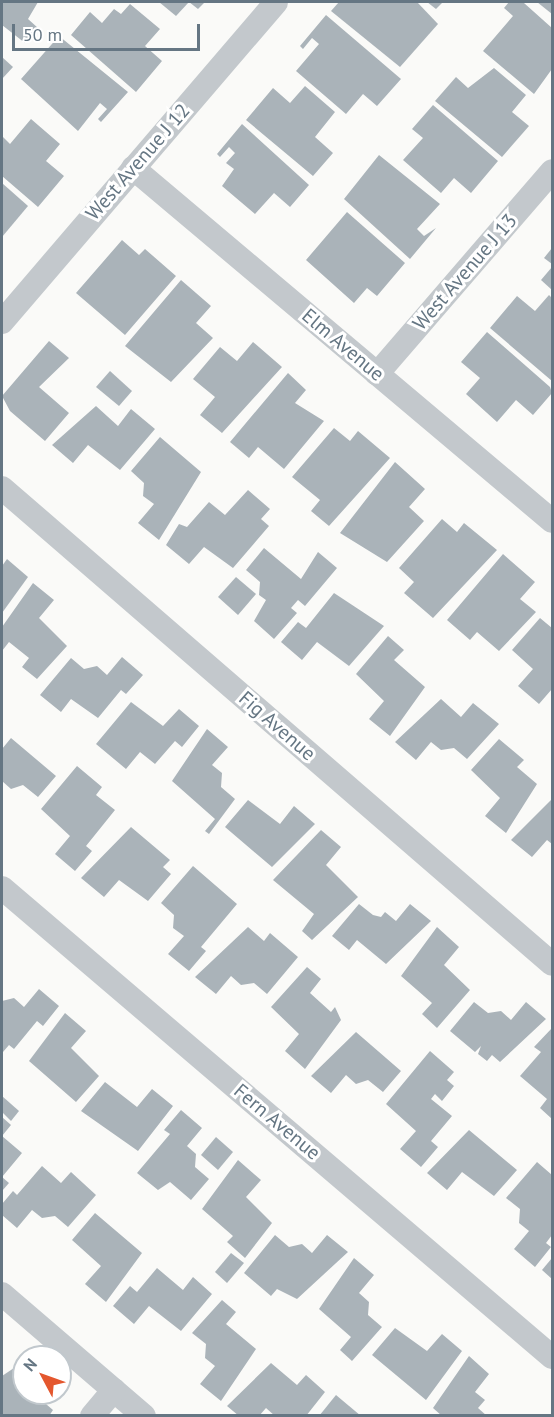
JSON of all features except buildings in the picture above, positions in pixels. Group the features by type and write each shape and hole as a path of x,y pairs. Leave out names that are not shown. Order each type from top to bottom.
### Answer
{"street":[{"name":"West Avenue J 12","path":"2,322 276,2"},
{"name":"Elm Avenue","path":"133,168 552,521"},
{"name":"West Avenue J 13","path":"377,374 552,171"},
{"name":"Fig Avenue","path":"2,488 552,964"},
{"name":"Fern Avenue","path":"2,888 552,1357"},
{"path":"2,1293 144,1416"},
{"path":"93,1416 114,1390"}]}
